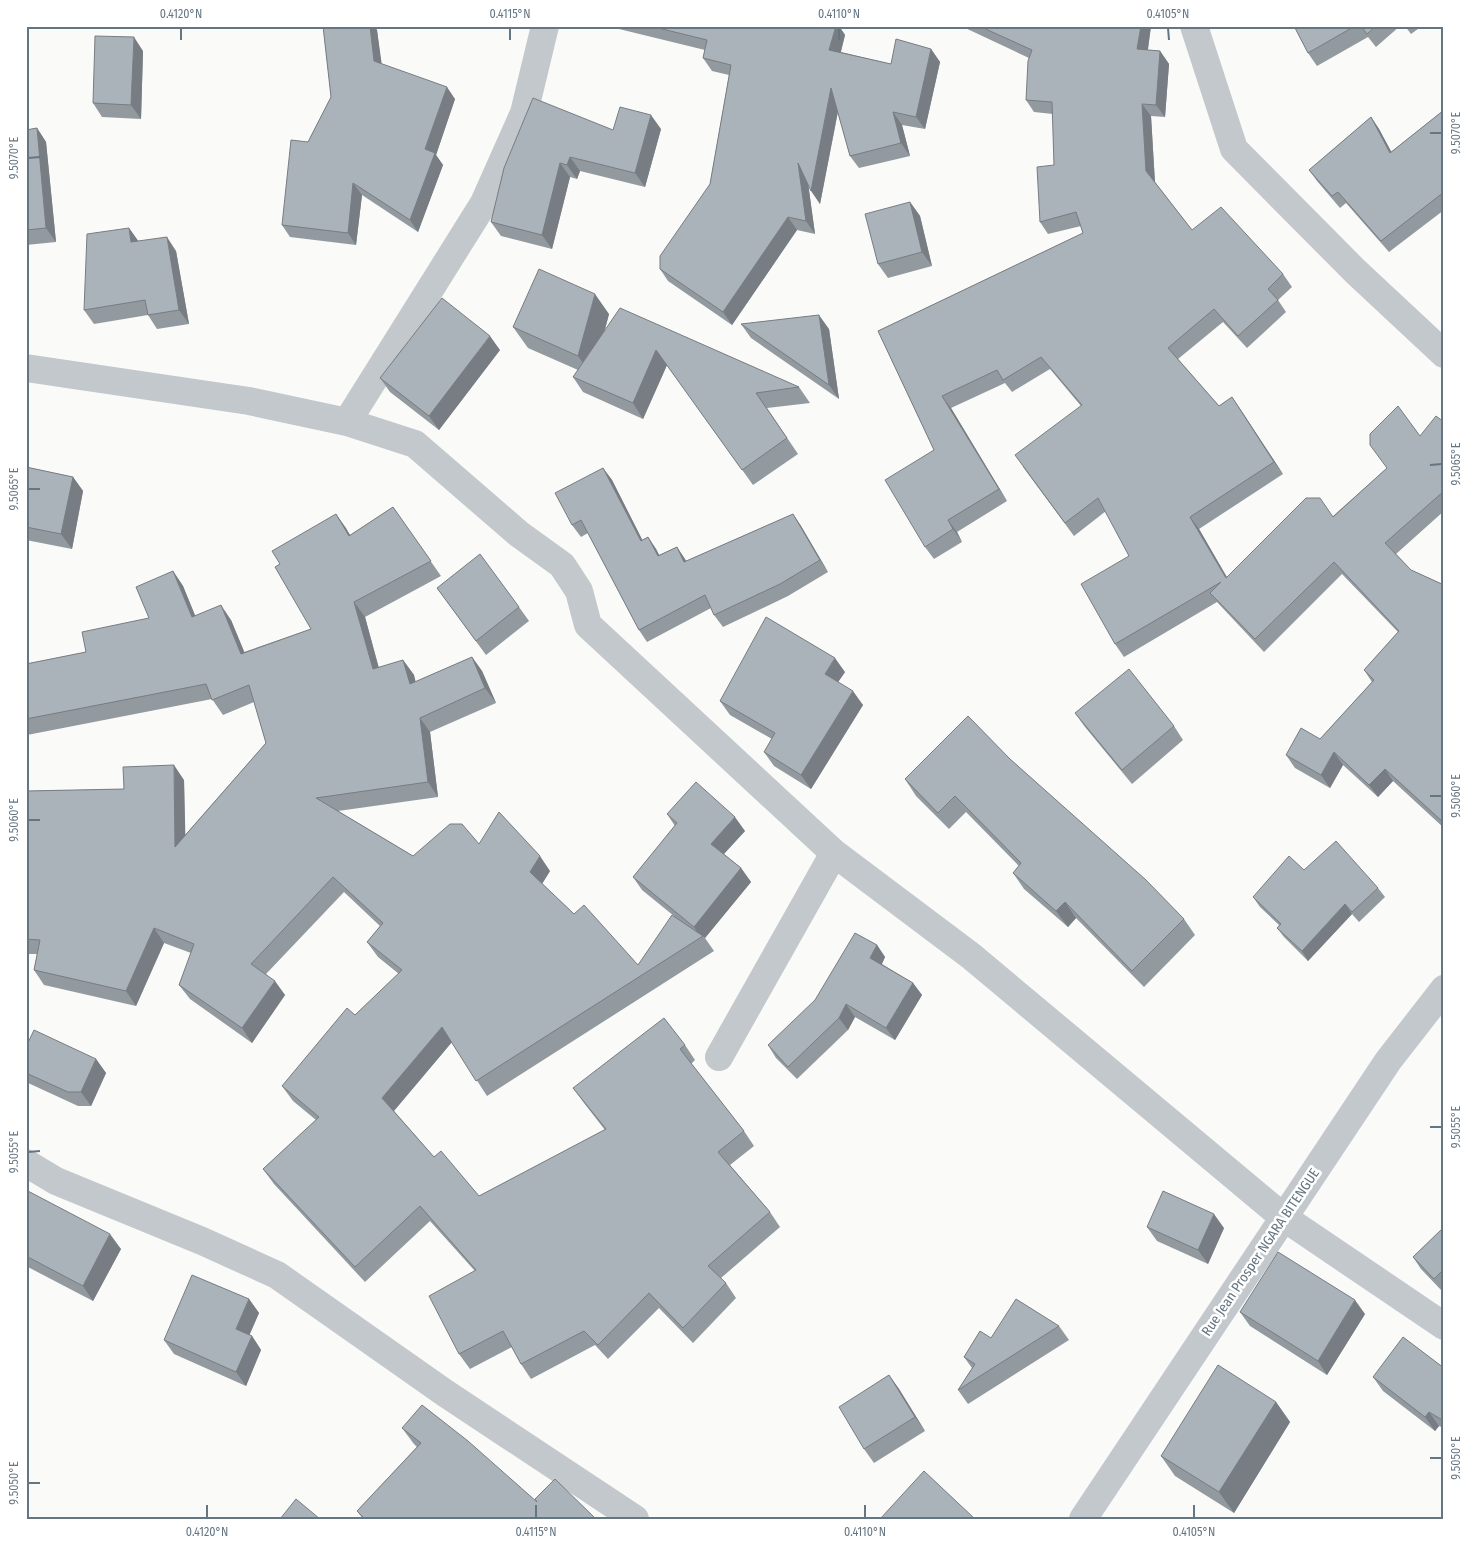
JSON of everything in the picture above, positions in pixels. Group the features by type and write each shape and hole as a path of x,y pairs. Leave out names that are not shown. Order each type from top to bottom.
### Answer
{"street":[{"path":"347,422 484,203 524,113 545,26"},
{"path":"1194,26 1234,149 1355,271 1444,354"},
{"path":"26,368 250,401 347,422 416,444 519,534 562,565 579,591 588,625 834,853 971,956 1283,1217 1444,1326"},
{"path":"719,1057 834,853"},
{"name":"Rue Jean Prosper NGARA BITENGUE","path":"1083,1519 1388,1061 1444,989"},
{"path":"26,1163 56,1181 202,1241 277,1275 445,1393 636,1519"}],"building":[{"path":"323,26 370,26 374,61 447,87 425,149 435,153 410,220 353,183 348,233 282,225 291,140 308,142 331,97"},
{"path":"650,26 836,26 829,50 891,64 896,39 931,49 916,117 893,112 901,143 850,156 831,88 811,191 798,163 806,221 788,217 723,312 660,269 660,256 710,184 731,65 703,58 707,40"},
{"path":"979,26 1141,26 1137,49 1160,51 1156,105 1142,104 1146,171 1192,230 1221,207 1283,274 1268,289 1278,300 1238,336 1214,309 1168,348 1219,406 1232,397 1274,462 1190,517 1226,578 1306,498 1320,498 1333,517 1387,468 1370,445 1370,434 1398,406 1420,436 1436,416 1444,422 1444,491 1385,543 1411,570 1444,585 1444,823 1385,769 1369,785 1334,752 1321,775 1286,755 1301,728 1320,739 1374,680 1364,670 1399,631 1334,562 1255,639 1210,593 1221,582 1115,644 1081,584 1129,556 1098,498 1065,523 1015,455 1082,405 1041,357 1003,380 997,370 942,396 999,489 948,520 953,529 925,547 885,480 934,450 878,331 1083,233 1076,212 1040,222 1037,167 1054,165 1052,102 1026,100 1028,61 1032,50"},
{"path":"1294,26 1355,26 1308,53"},
{"path":"1361,26 1376,26 1367,34"},
{"path":"95,36 134,37 131,105 93,103"},
{"path":"533,98 613,130 620,107 651,115 635,173 570,157 567,165 560,163 542,235 491,222 504,168"},
{"path":"1444,110 1444,192 1381,241 1338,192 1332,196 1309,170 1371,117 1390,153"},
{"path":"37,128 46,228 26,230 26,130"},
{"path":"910,202 922,252 878,264 865,214"},
{"path":"129,228 131,242 167,237 179,310 148,315 145,300 84,310 87,234"},
{"path":"539,269 595,294 578,356 513,327"},
{"path":"442,298 490,336 429,416 380,378"},
{"path":"620,308 799,387 756,393 787,438 742,470 656,350 633,403 573,377"},
{"path":"819,315 829,385 741,324"},
{"path":"26,467 73,477 61,534 26,527"},
{"path":"603,468 641,541 648,537 658,556 677,547 684,562 793,514 820,560 780,584 714,615 705,595 639,630 581,520 572,525 555,493"},
{"path":"393,507 431,561 354,602 373,669 403,660 410,684 472,657 485,688 420,718 428,782 316,798 413,856 450,824 462,824 479,844 499,812 540,856 530,872 574,914 584,905 638,965 672,915 703,936 476,1081 442,1027 382,1098 434,1157 441,1151 479,1196 606,1129 573,1088 664,1018 685,1045 680,1049 744,1131 718,1152 770,1212 708,1266 726,1283 683,1328 649,1293 598,1345 584,1331 521,1364 503,1331 459,1354 429,1296 476,1270 420,1206 355,1267 263,1169 319,1117 282,1086 347,1008 355,1015 402,970 367,942 383,923 333,877 251,964 275,981 242,1028 179,985 194,944 154,928 126,991 34,970 40,940 26,939 26,791 124,789 123,767 174,765 175,847 266,743 249,685 212,700 206,684 26,719 26,664 86,652 82,632 149,618 136,587 173,571 192,617 221,605 241,654 311,629 275,567 280,564 272,551 336,514 349,536"},
{"path":"480,554 519,607 476,641 437,588"},
{"path":"766,617 835,658 825,674 853,691 801,775 764,752 775,733 720,701"},
{"path":"1129,669 1174,726 1122,770 1075,713"},
{"path":"968,716 1010,759 1146,880 1184,919 1132,971 1065,902 1056,911 1013,873 1021,863 955,796 938,813 905,779"},
{"path":"696,782 735,817 711,844 741,868 694,927 633,877 677,823 667,814"},
{"path":"1336,841 1378,888 1352,912 1345,904 1302,951 1277,928 1281,924 1253,897 1289,856 1304,870"},
{"path":"855,933 877,945 870,958 913,983 886,1028 846,1004 839,1018 788,1067 768,1045 815,1000"},
{"path":"34,1030 96,1059 81,1092 68,1092 26,1073 26,1047"},
{"path":"26,1190 110,1234 83,1286 26,1256"},
{"path":"1163,1191 1214,1214 1198,1250 1147,1227"},
{"path":"1444,1227 1444,1269 1434,1279 1413,1257"},
{"path":"1278,1252 1355,1300 1318,1361 1240,1312"},
{"path":"192,1275 249,1299 236,1329 252,1336 236,1372 164,1340"},
{"path":"1016,1299 1059,1326 958,1390 975,1364 964,1357 980,1331 991,1338"},
{"path":"1403,1337 1444,1368 1444,1421 1429,1412 1425,1417 1373,1377"},
{"path":"1218,1365 1276,1402 1219,1492 1161,1456"},
{"path":"889,1375 915,1417 864,1449 839,1407"},
{"path":"422,1405 468,1441 537,1502 535,1499 555,1479 596,1519 365,1519 357,1511 421,1443 402,1428"},
{"path":"924,1471 975,1519 880,1519"},
{"path":"296,1499 320,1519 280,1519"}]}
